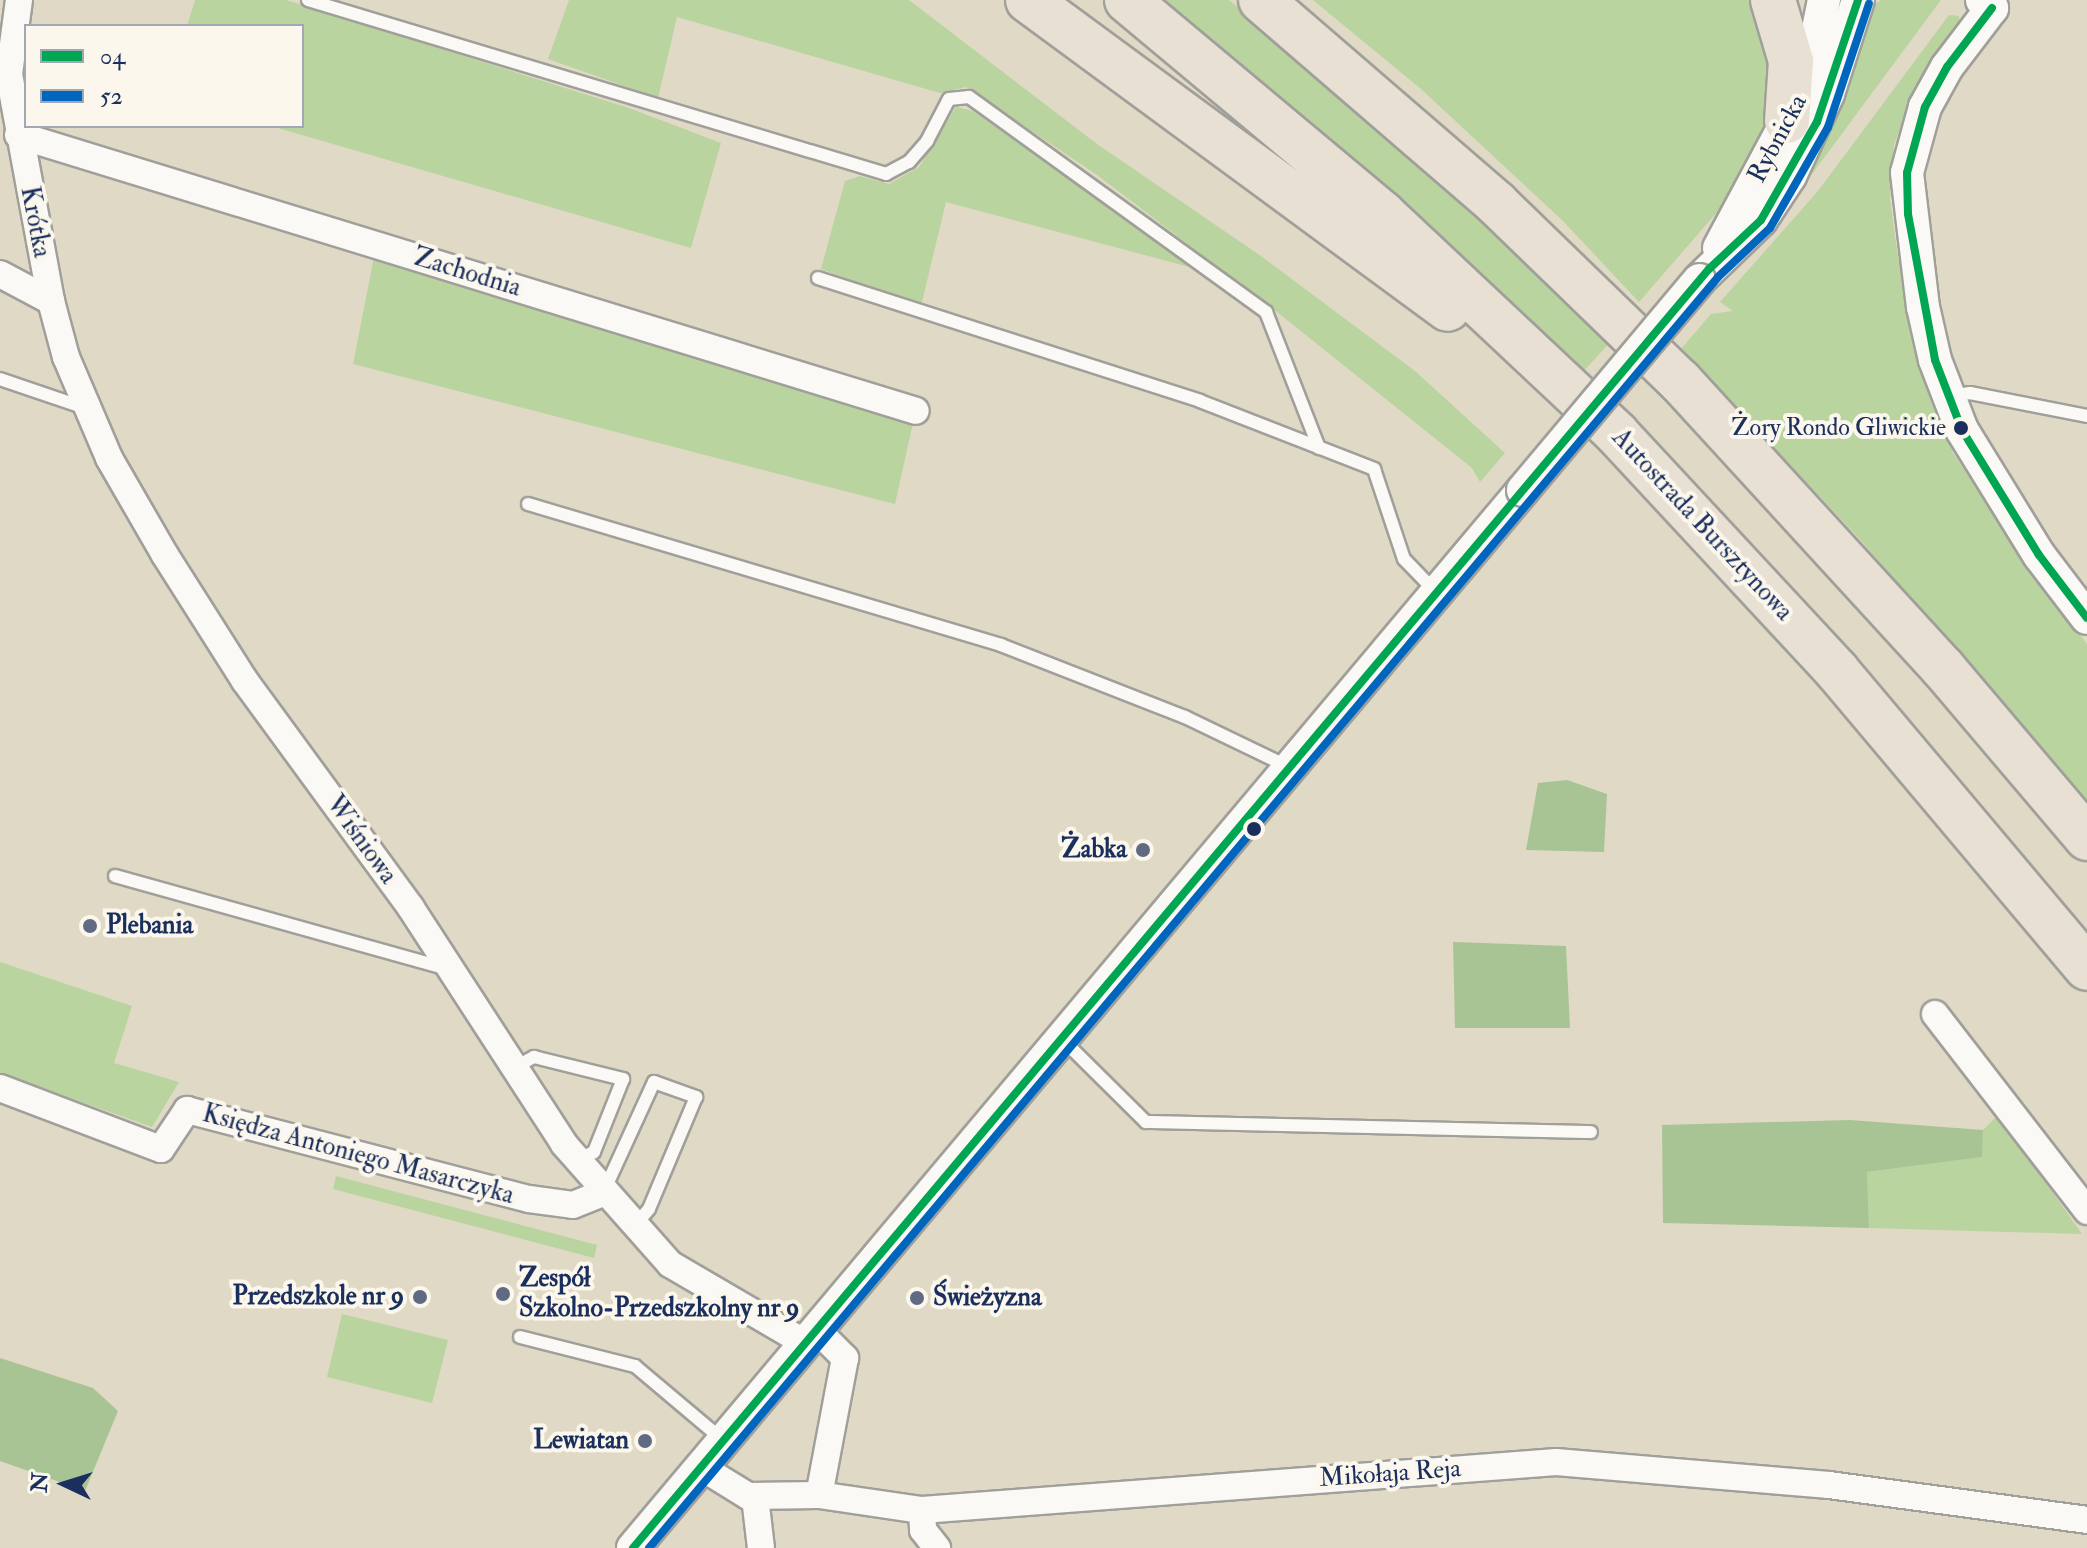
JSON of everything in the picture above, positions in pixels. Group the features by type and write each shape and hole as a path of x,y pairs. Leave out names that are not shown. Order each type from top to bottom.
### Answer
{"highway":[{"path":"1028,0 1617,434"},
{"name":"Autostrada Bursztynowa","path":"1127,0 1383,214 1617,434 1837,671 2087,968"},
{"path":"1773,0 1791,61 1787,121"},
{"path":"1268,4 1496,203 1680,381 1943,668 2087,838"}],"street":[{"name":"Krótka","path":"19,0 9,74 51,301"},
{"name":"Rybnicka","path":"1704,275 1807,84 1824,0"},
{"name":"Rybnicka","path":"633,1548 1704,275 1761,220 1796,165 1828,94 1858,0"},
{"path":"1991,3 1947,67 1925,107 1907,173 1923,307 1948,397 2039,555 2087,618"},
{"name":"Zachodnia","path":"18,135 916,411"},
{"path":"0,274 51,301"},
{"name":"Wiśniowa","path":"51,301 88,409 116,471 245,681 452,970 577,1160 633,1228 670,1264 811,1336 845,1358 819,1495"},
{"path":"1935,1014 2087,1211"},
{"name":"Księdza Antoniego Masarczyka","path":"0,1088 161,1149 187,1110 529,1199 573,1205 602,1193"},
{"name":"Mikołaja Reja","path":"701,1467 737,1492 755,1497 819,1495 922,1510 1556,1462 1829,1485 2087,1520"},
{"path":"755,1497 761,1548"},
{"path":"922,1510 923,1530 937,1548"}],"lane":[{"path":"308,0 886,174 909,162 927,141 949,99 969,97 1266,312 1319,448"},
{"path":"818,278 1200,401 1374,469 1404,559 1437,593"},
{"path":"0,379 88,409"},
{"path":"1948,397 1970,393 2087,416"},
{"path":"528,504 1001,645 1185,717 1290,767"},
{"path":"115,876 452,970"},
{"path":"1062,1039 1146,1122 1591,1132"},
{"path":"514,1068 534,1057 623,1079 594,1152 577,1160"},
{"path":"602,1193 613,1181 654,1082 696,1097 649,1209 633,1228"},
{"path":"520,1337 635,1366 723,1440"}],"green space":[{"path":"195,0 286,0 629,108 721,143 691,248 278,128 304,128 304,24 188,24"},
{"path":"569,0 909,0 1097,144 1261,256 1415,371 1505,453 1480,482 1472,468 1277,312 1097,175 966,87 940,93 677,17 658,98 548,59"},
{"path":"1149,0 1229,0 1450,183 1616,336 1580,375"},
{"path":"1313,0 1759,0 1775,47 1774,113 1725,203 1639,302 1563,221 1421,89"},
{"path":"1881,0 1941,0 1792,201 1866,10"},
{"path":"1949,15 1959,16 1960,24 1914,90 1894,145 1890,199 1897,251 1922,374 1953,453 2041,585 2087,644 2087,802 1857,536 1681,349 1711,314 1733,311 1720,302 1818,191"},
{"path":"956,107 973,111 1197,269 946,202 921,306 821,269 845,181 860,176 889,184 919,167"},
{"path":"374,257 913,423 895,504 353,364"},
{"path":"1567,780 1607,794 1604,852 1526,850 1538,783"},
{"path":"1453,942 1566,946 1570,1028 1455,1028"},
{"path":"0,962 132,1006 114,1063 179,1082 152,1127 0,1073"},
{"path":"1998,1115 2082,1234 1869,1228 1867,1172 1981,1157 1983,1130"},
{"path":"1850,1120 1983,1130 1982,1157 1867,1172 1869,1228 1663,1223 1662,1125"},
{"path":"336,1176 597,1245 594,1258 333,1189"},
{"path":"342,1314 448,1340 432,1403 327,1377"},
{"path":"0,1358 93,1388 118,1411 85,1491 0,1461"}],"transit line":[{"name":"04","path":"633,1548 1709,269 1761,220 1817,122 1858,0"},
{"name":"52","path":"649,1548 1718,277 1770,228 1828,127 1869,4"},
{"name":"04","path":"1992,8 1947,67 1925,107 1907,173 1908,214 1935,360 1962,430 2039,555 2087,618"}],"place":[{"name":"Żory Rondo Gliwickie","path":"1961,428"},
{"name":"Żabka","path":"1143,850"},
{"name":"Plebania","path":"90,926"},
{"name":"Zespół Szkolno-Przedszkolny nr 9","path":"503,1294"},
{"name":"Przedszkole nr 9","path":"420,1297"},
{"name":"Świeżyzna","path":"917,1298"},
{"name":"Lewiatan","path":"645,1441"}]}
